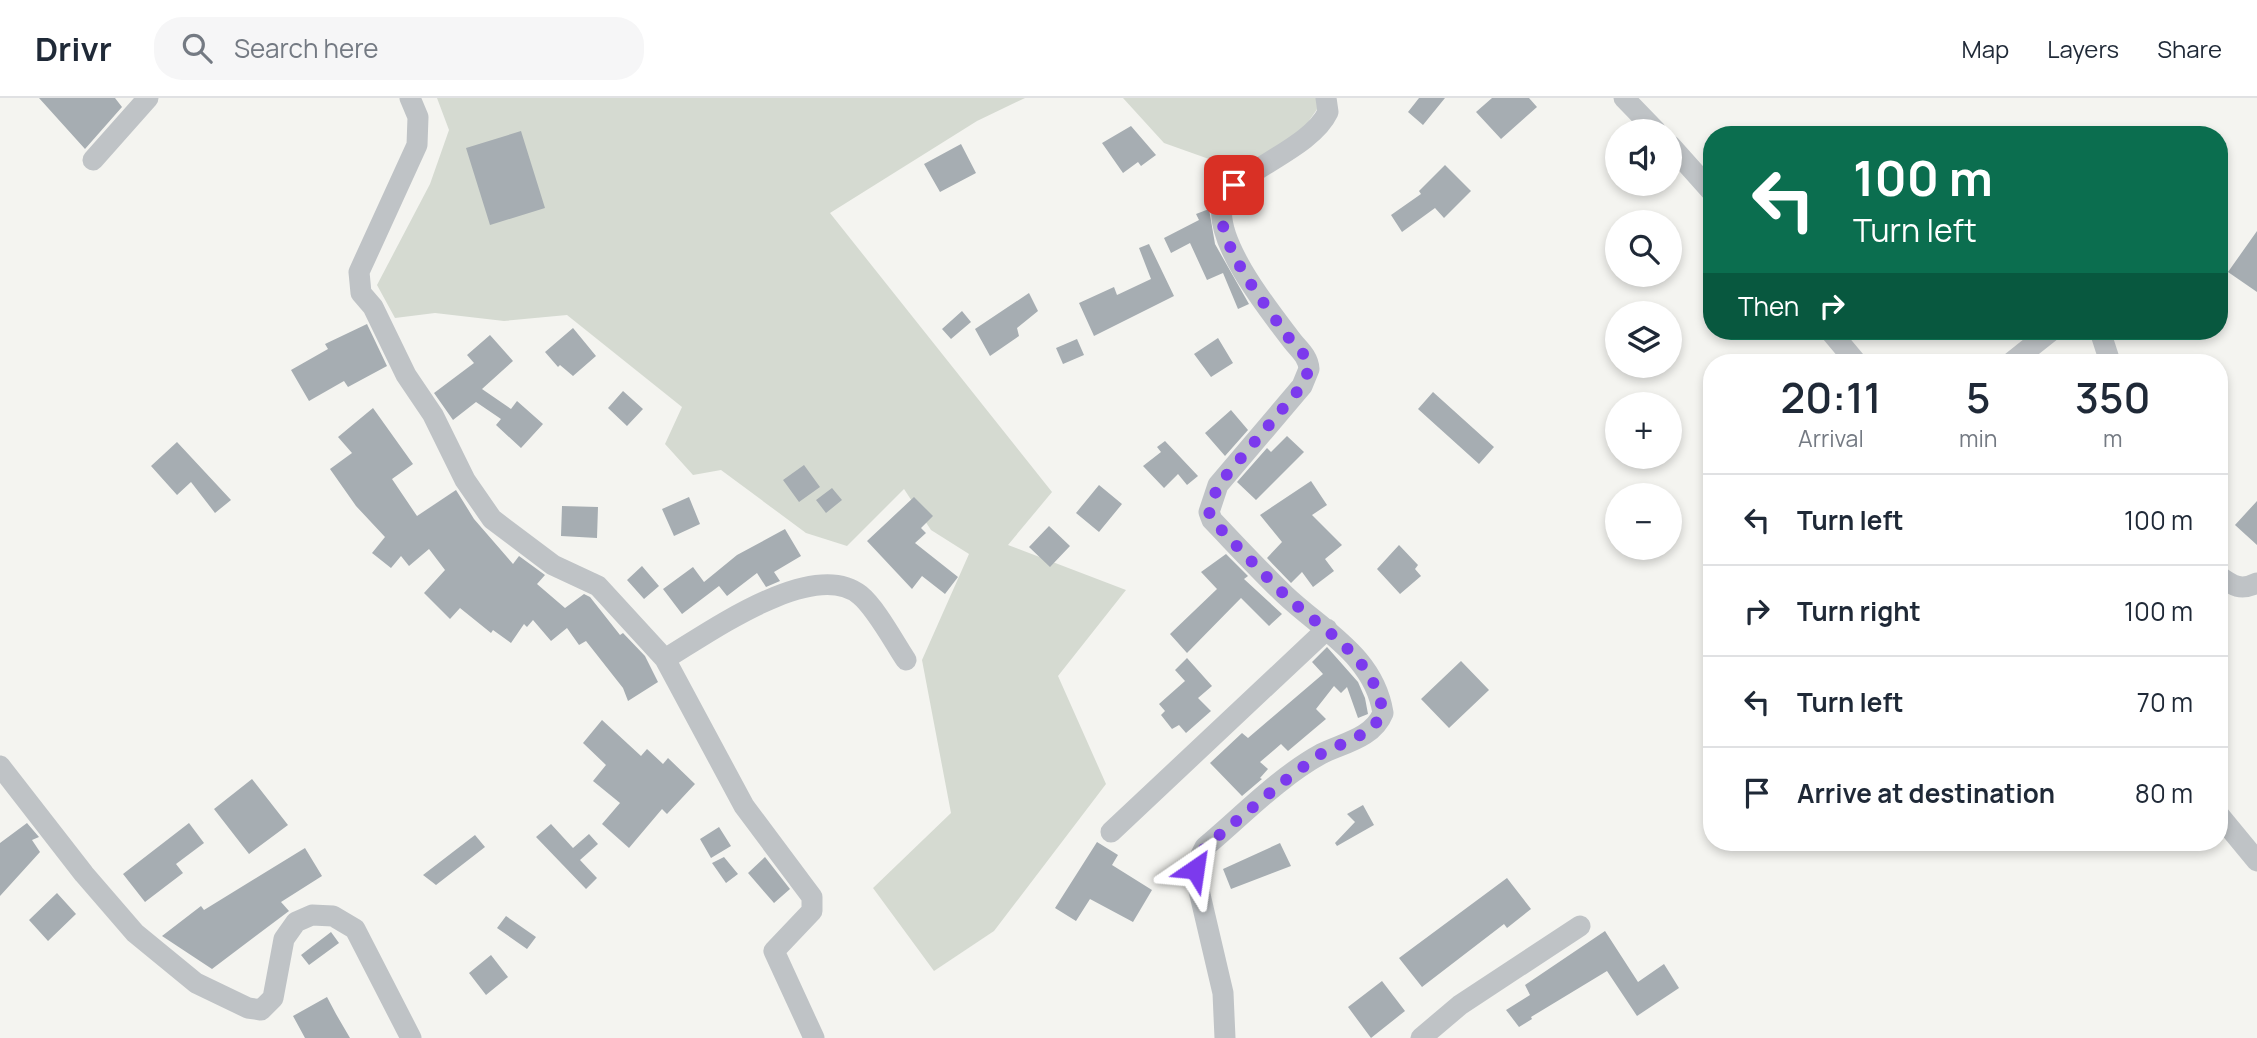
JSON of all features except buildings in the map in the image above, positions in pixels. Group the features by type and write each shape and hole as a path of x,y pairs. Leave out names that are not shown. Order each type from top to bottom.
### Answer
{"street":[{"path":"93,160 148,98"},
{"path":"410,98 418,117 417,145 359,272 361,293 373,307 385,337 433,415 465,480 492,519 553,565 598,586 665,659 744,806 812,897 812,911 774,951 814,1038"},
{"path":"1224,1038 1223,993 1196,883 1195,869 1199,858 1205,847 1283,782 1319,755 1371,730 1383,713 1379,690 1360,660 1286,596 1212,520 1209,512 1218,485 1302,386 1309,369 1305,356 1291,340 1231,250 1221,219 1223,203 1234,185 1273,163 1312,134 1328,112 1326,98"},
{"path":"1624,98 1644,119"},
{"path":"1682,158 1703,182"},
{"path":"1838,340 1849,354"},
{"path":"2022,354 2040,340"},
{"path":"2228,582 2246,589 2257,583"},
{"path":"665,659 743,612 775,597 827,583 849,587 862,596 906,660"},
{"path":"1111,832 1327,629"},
{"path":"0,766 84,874 135,933 196,983 248,1008 261,1010 273,998 284,939 296,922 312,915 333,916 355,929 411,1038"},
{"path":"2228,826 2257,861"},
{"path":"1421,1038 1460,1005 1580,926"}],"shaded area":[{"path":"437,98 1025,98 977,121 830,213 1052,492 1008,545 1126,590 1058,676 1106,784 994,931 934,971 873,888 951,813 922,660 969,554 931,530 904,489 847,546 806,533 721,470 693,475 665,444 682,407 567,315 504,321 435,313 395,318 377,285 430,184 449,130"},
{"path":"1123,98 1325,98 1287,152 1237,169 1164,143"}],"route":[{"path":"1195,869 1205,847 1283,782 1319,755 1371,730 1383,713 1379,690 1360,660 1286,596 1212,520 1209,512 1212,495 1218,485 1302,386 1309,369 1309,362 1291,340 1231,250 1221,219 1223,203 1234,185"}]}
